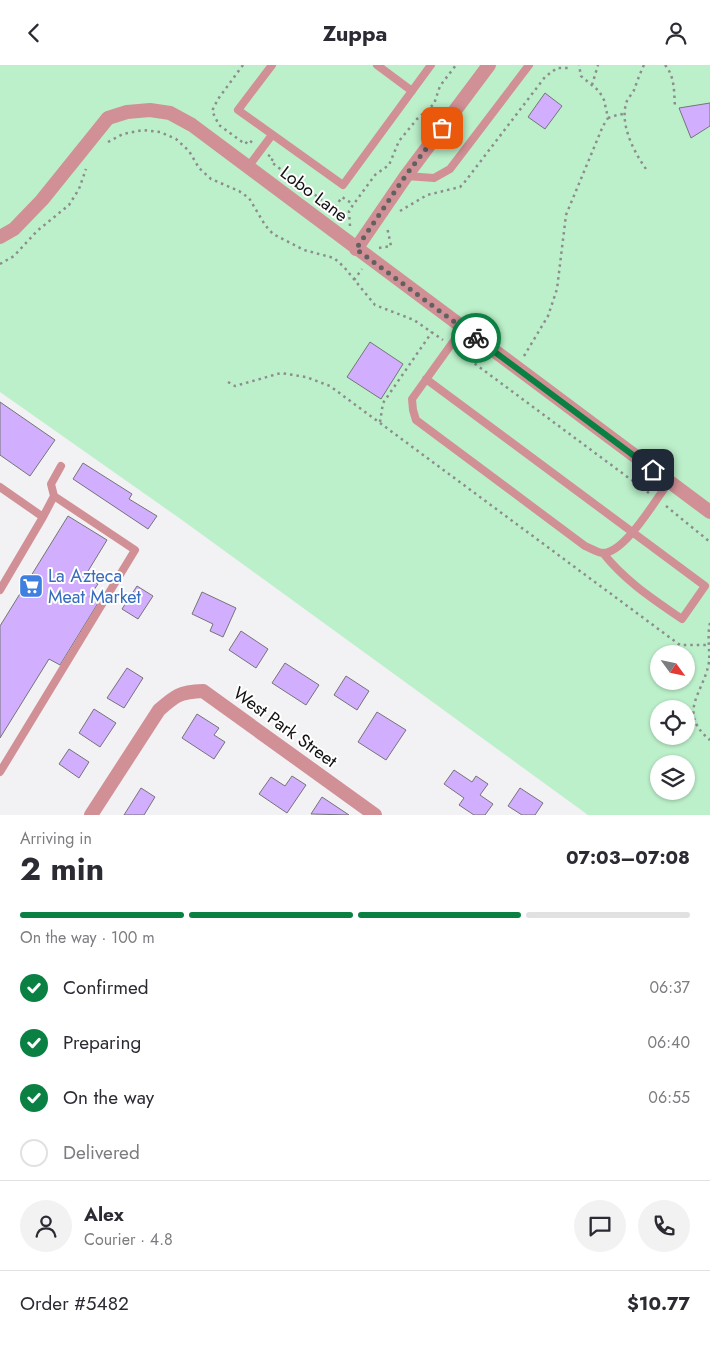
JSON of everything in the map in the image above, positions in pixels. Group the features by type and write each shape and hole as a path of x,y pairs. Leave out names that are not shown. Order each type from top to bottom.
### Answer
{"street":[{"path":"356,249 406,175 489,65"},
{"name":"Lobo Lane","path":"0,237 14,229 42,200 108,118 127,112 150,110 170,113 192,125 710,512"},
{"name":"West Park Street","path":"91,815 159,710 168,701 186,691 203,691 375,815"}],"lane":[{"path":"272,65 238,110 343,185 431,65"},
{"path":"378,65 412,91"},
{"path":"406,175 434,178 450,169 529,65"},
{"path":"248,167 272,135"},
{"path":"426,379 705,586 682,619 629,581 614,568 603,553 585,546 416,420 412,399 426,379 450,345 463,328"},
{"path":"0,590 54,496 51,484 61,466"},
{"path":"603,553 615,550 633,532 669,481"},
{"path":"0,487 43,517"},
{"path":"0,772 135,550 54,496"}],"path":[{"path":"579,65 581,76 599,91 604,100 608,118"},
{"path":"592,85 598,65"},
{"path":"644,65 632,94 626,101 626,115 627,129 638,158 646,169"},
{"path":"665,65 669,69 673,84 675,107"},
{"path":"504,385 548,316 557,289 566,215 603,126 608,118 620,114 626,115"},
{"path":"105,144 123,134 142,130 160,132 176,139 189,151 199,168 210,179 239,191 249,198 265,225 273,233 304,250 334,258 344,267 375,305 414,320 432,332 656,499 710,542"},
{"path":"0,264 14,255 37,231 69,205 79,189 89,163"},
{"path":"380,422 383,403 432,332"},
{"path":"228,382 235,386 281,373 306,377 330,386 680,645 709,645"},
{"path":"710,623 708,632 709,663 694,702 694,716 698,729 710,740"}],"green space":[{"path":"0,65 710,65 710,815 588,815 182,520 0,392"}],"building":[{"path":"545,93 562,106 545,129 528,117"},
{"path":"710,103 710,126 691,138 679,108"},
{"path":"370,342 403,364 381,399 347,377"},
{"path":"0,402 55,440 30,476 0,455"},
{"path":"83,463 132,494 129,499 157,516 148,529 73,479"},
{"path":"68,516 107,540 85,576 98,584 89,597 98,603 60,665 49,659 0,738 0,626"},
{"path":"137,586 153,596 138,619 122,609"},
{"path":"202,592 236,608 223,637 210,631 213,624 192,614"},
{"path":"241,631 268,649 256,668 229,650"},
{"path":"285,663 319,685 306,705 272,683"},
{"path":"127,668 143,678 124,708 107,698"},
{"path":"346,676 369,691 357,710 334,695"},
{"path":"94,709 116,723 100,747 79,733"},
{"path":"377,712 406,730 386,760 358,742"},
{"path":"197,714 219,728 214,735 225,742 214,759 182,738"},
{"path":"69,749 89,762 79,778 59,764"},
{"path":"454,770 472,782 476,776 488,784 480,795 493,804 485,815 474,815 459,805 464,798 444,784"},
{"path":"292,776 306,785 287,813 259,794 271,777 285,786"},
{"path":"141,788 155,797 144,815 124,815"},
{"path":"520,788 543,803 535,815 522,815 508,806"},
{"path":"322,797 349,815 311,814"}],"way so far":[{"path":"442,128 406,175 356,249 476,338"}],"place":[{"name":"La Azteca Meat Market","path":"31,586"}],"route":[{"path":"476,338 653,470"}]}
